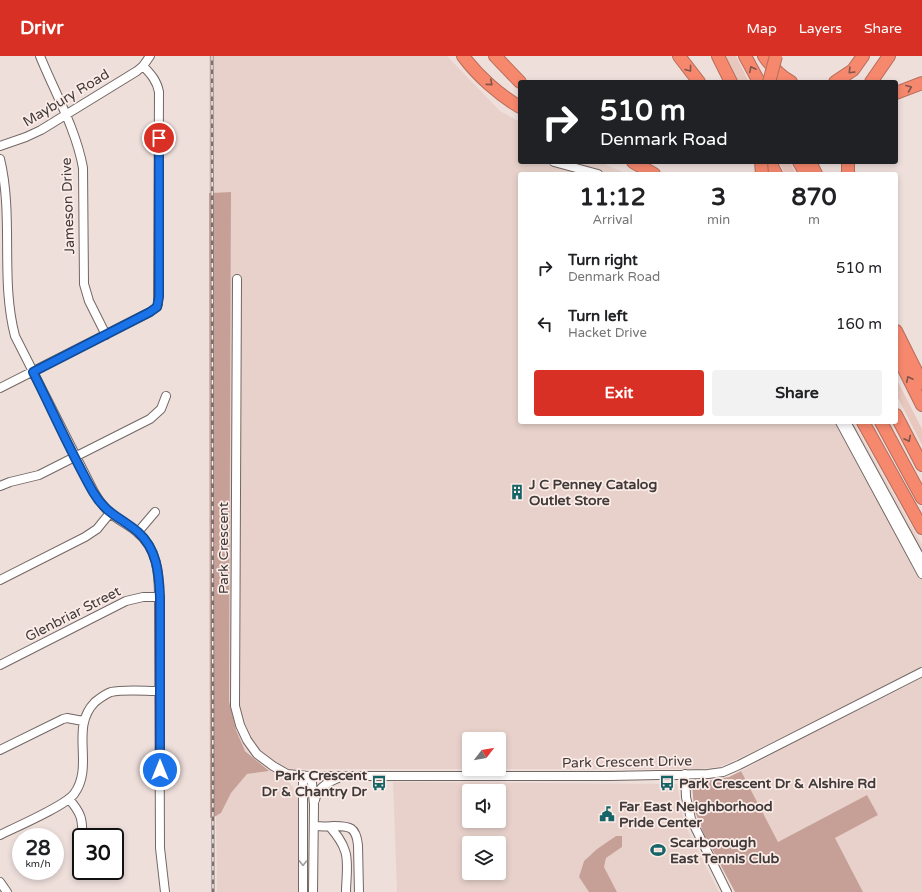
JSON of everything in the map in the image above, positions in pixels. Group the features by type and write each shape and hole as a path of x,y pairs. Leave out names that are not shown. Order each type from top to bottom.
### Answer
{"highway":[{"path":"463,56 473,69 511,102 518,106"},
{"path":"495,56 518,80"},
{"path":"679,56 697,80"},
{"path":"718,56 730,80"},
{"path":"745,56 757,80"},
{"path":"756,56 768,80"},
{"path":"764,56 777,72 787,80"},
{"path":"770,80 776,56"},
{"path":"839,80 853,70 863,56"},
{"path":"872,80 889,56"},
{"path":"898,92 922,83"},
{"path":"636,164 650,172"},
{"path":"898,335 922,384"},
{"path":"898,357 922,405"},
{"path":"898,419 922,466"},
{"path":"864,424 922,528"},
{"path":"873,424 922,512"},
{"path":"881,424 922,498"}],"street":[{"name":"Jameson Drive","path":"40,56 79,148 83,168 84,284 89,301 106,335"},
{"path":"0,388 106,335 157,307 159,297 159,92 154,78 143,66 150,56"},
{"name":"Maybury Road","path":"0,146 34,134 143,66"},
{"path":"0,159 5,184 4,308 15,336 94,492 110,513 138,532 146,542 156,560 159,576 160,597 160,848 165,888"},
{"path":"561,164 591,172"},
{"name":"Park Crescent","path":"237,279 235,706 240,725 247,740 257,754 287,774 308,776"},
{"path":"0,486 39,475 154,416 161,409 166,396"},
{"path":"841,424 922,574"},
{"path":"847,424 922,561"},
{"path":"138,532 155,512"},
{"path":"0,580 85,537 96,529 110,513"},
{"name":"Glenbriar Street","path":"0,665 126,601 139,598 160,597"},
{"name":"Park Crescent Drive","path":"308,776 602,776 713,774 732,769 920,674"},
{"path":"0,836 69,799 78,788 82,775 83,721 91,706 105,694 119,691 159,691"},
{"path":"0,750 63,719 67,718 83,721"},
{"path":"685,774 686,797 694,829 726,892"},
{"path":"303,892 303,782 308,776 312,783 314,805 313,892"},
{"path":"314,805 316,794 320,789 342,776"},
{"path":"69,799 80,813 82,828"},
{"path":"314,826 347,826 356,834 359,861 359,892"},
{"path":"330,826 346,851 346,892"},
{"path":"0,882 7,892"}],"shaded area":[{"path":"209,56 447,56 500,111 518,121 518,164 604,164 622,172 518,172 518,424 854,424 922,545 922,669 719,767 699,769 506,769 506,732 462,732 462,769 300,769 270,771 290,783 299,796 299,892 217,892 216,816 221,813 231,793 247,774 268,771 244,749 236,730 229,701 231,192 209,193"},
{"path":"726,56 736,56 748,80 738,80"},
{"path":"780,164 791,164 795,172 784,172"},
{"path":"231,192 229,701 236,730 245,751 269,771 247,774 231,793 221,813 210,818 209,193"},
{"path":"898,382 922,429 922,445 898,398"},
{"path":"922,678 922,892 863,892 835,838 878,815 867,795 778,842 741,771 835,721"},
{"path":"741,771 778,842 867,795 878,815 835,838 863,892 735,892 704,834 694,809 692,784 729,777"},
{"path":"393,782 677,784 684,823 719,892 617,892 604,867 606,858 622,847 622,836 616,836 597,849 584,861 579,877 589,892 397,892"},
{"path":"616,836 622,836 622,847 606,858 604,867 617,892 589,892 579,877 584,861 597,849"}],"railway":[{"path":"212,56 213,892"}],"place":[{"name":"J C Penney Catalog Outlet Store","path":"517,492"},
{"name":"Park Crescent Dr & Chantry Dr","path":"379,783"},
{"name":"Park Crescent Dr & Alshire Rd","path":"667,783"},
{"name":"Far East Neighborhood Pride Center","path":"607,814"},
{"name":"Scarborough East Tennis Club","path":"658,850"}],"route":[{"path":"159,138 159,300 157,307 154,310 33,372 94,492 110,513 138,532 152,551 156,560 159,576 160,597 160,770"}]}
